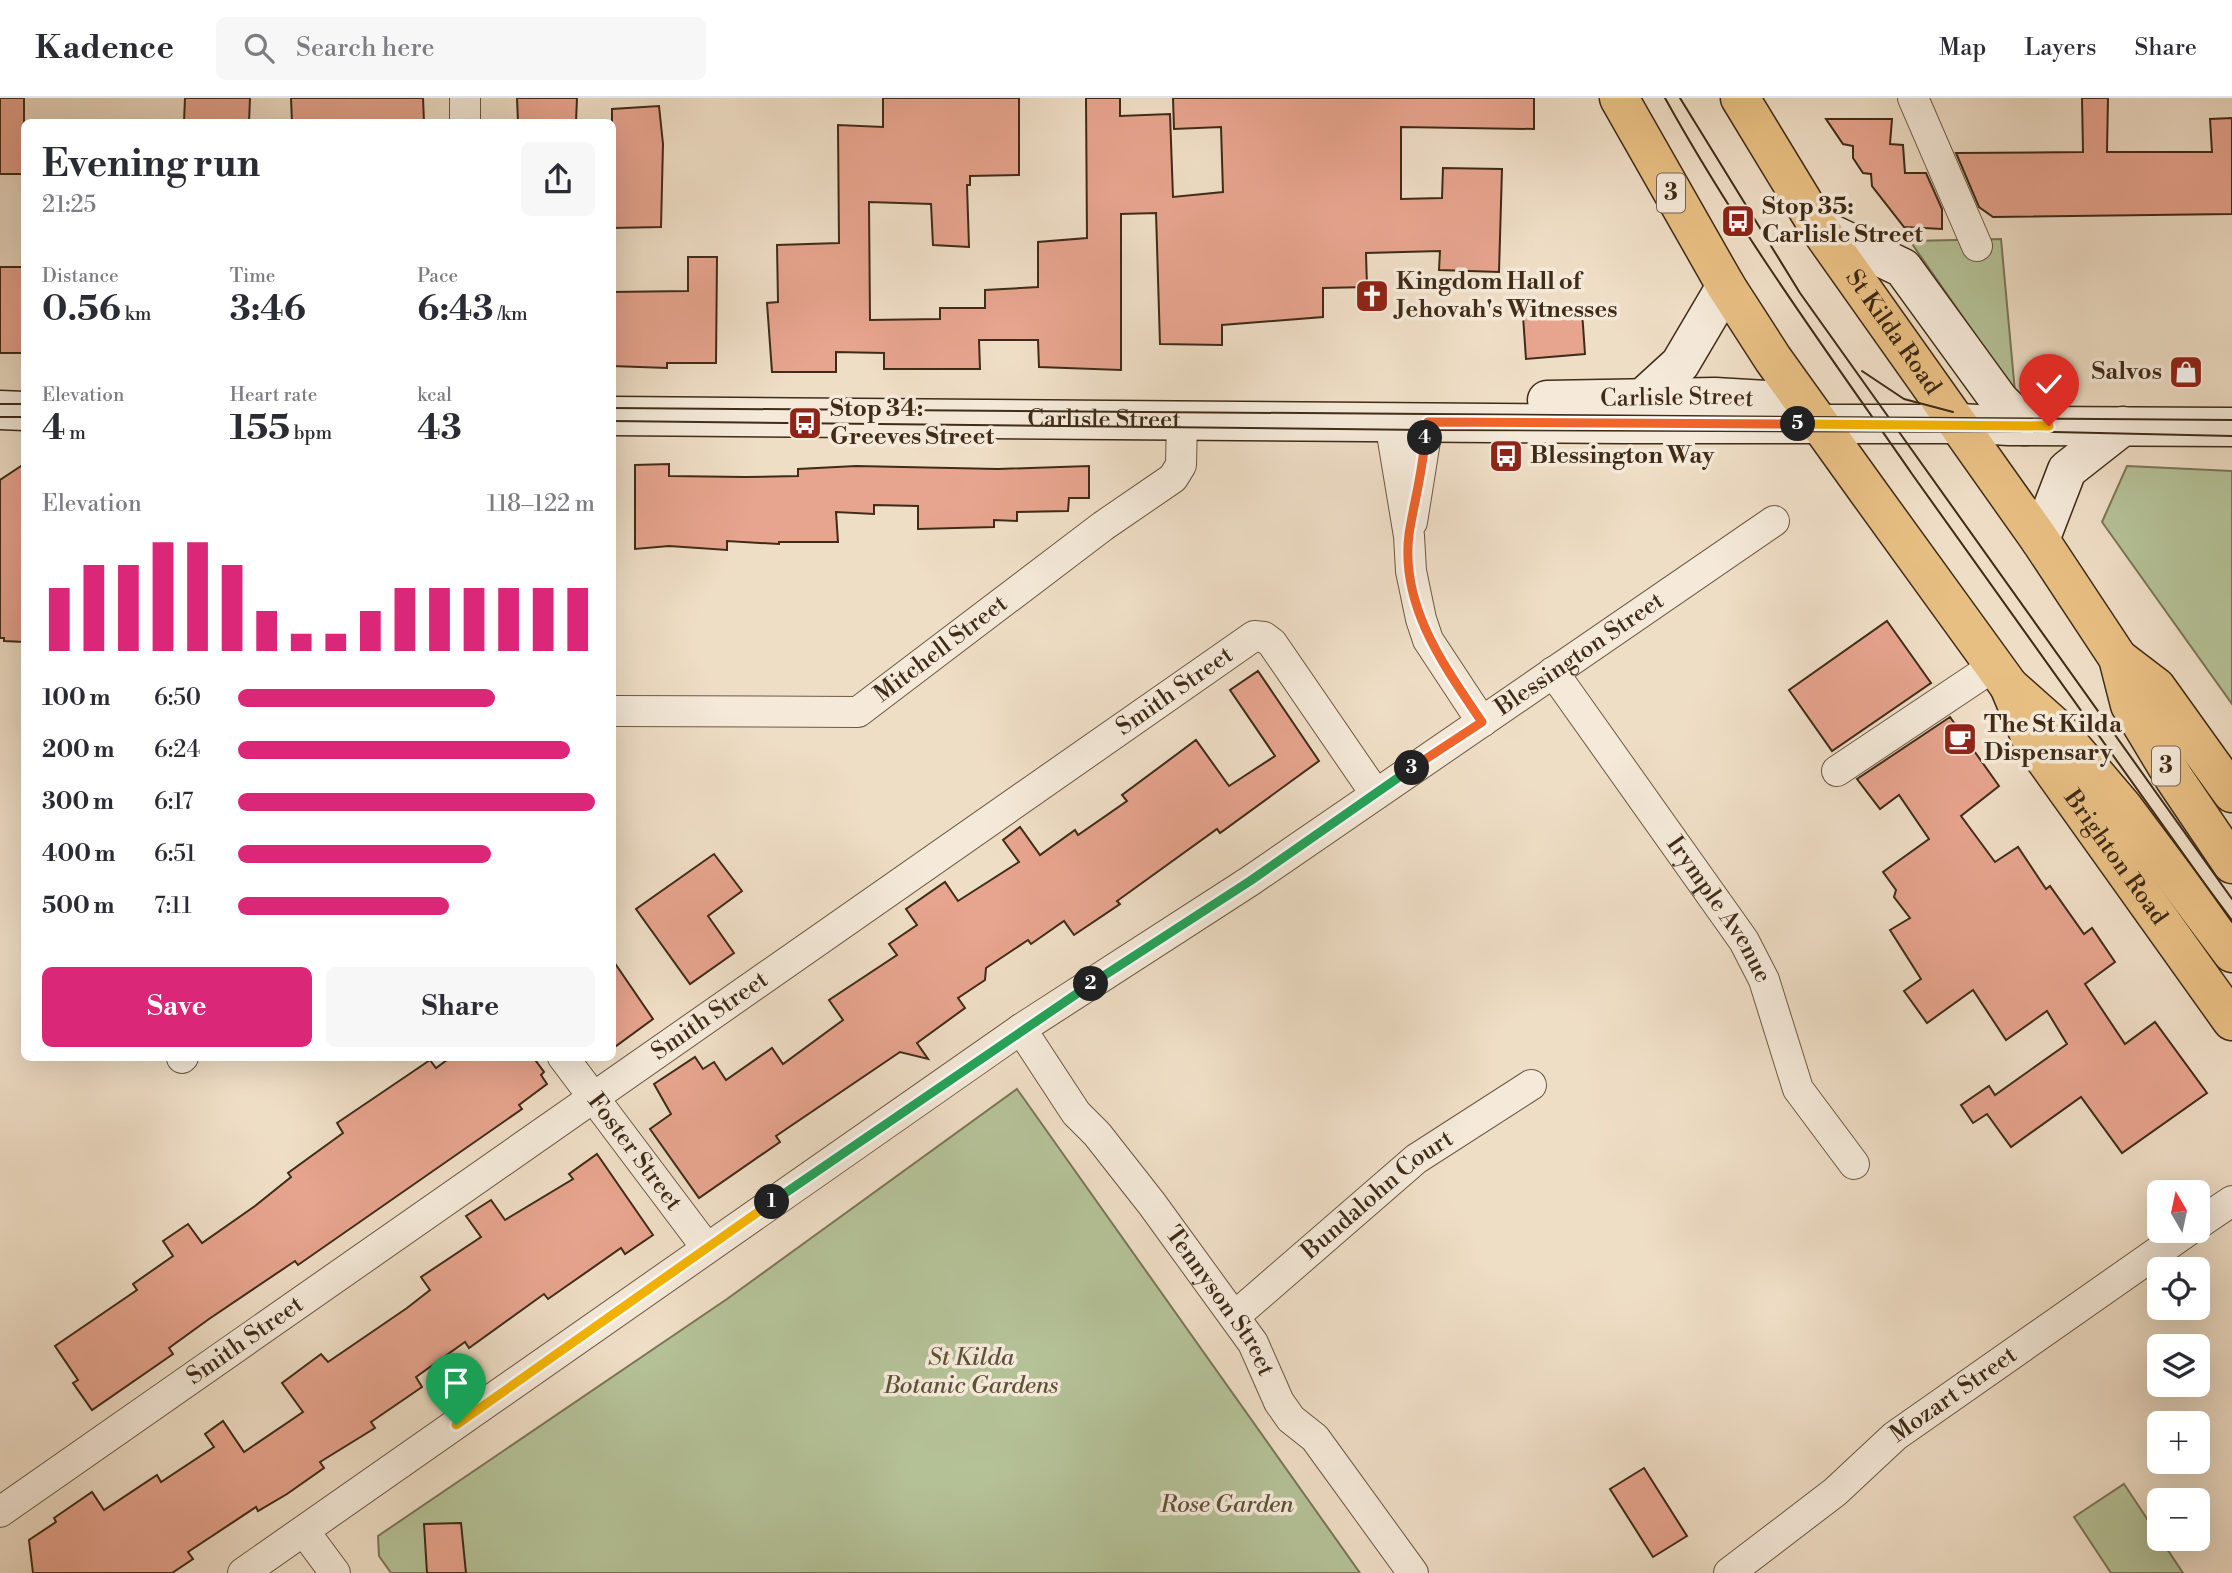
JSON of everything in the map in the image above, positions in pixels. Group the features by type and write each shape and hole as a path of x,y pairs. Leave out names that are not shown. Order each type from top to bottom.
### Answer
{"main road":[{"name":"3","path":"1619,98 1726,286 1813,414"},
{"name":"St Kilda Road","path":"1741,98 1819,228 1960,424"},
{"path":"1819,228 1903,268 1999,400 2025,426"},
{"path":"1645,396 1680,364 1726,286"},
{"name":"Carlisle Street","path":"1428,422 1539,401 1645,396 1748,397 1813,414"},
{"path":"0,410 21,411"},
{"name":"Carlisle Street","path":"616,416 1428,422 1813,414 1960,424 2232,427"},
{"name":"Brighton Road","path":"1813,414 2001,676 2032,741 2232,1021"},
{"name":"3","path":"1960,424 2119,658 2130,705 2219,816 2232,864"},
{"path":"2040,540 2067,470 2123,426"},
{"path":"2119,658 2156,687 2232,793"},
{"name":"Brighton Road","path":"2001,676 2054,726 2123,807 2232,953"},
{"path":"2123,807 2133,883"}],"street":[{"path":"465,98 465,119"},
{"path":"1913,98 1978,246"},
{"name":"Mitchell Street","path":"616,711 858,712 1103,526 1173,478 1181,466 1182,420"},
{"path":"1390,422 1409,536 1416,600 1428,640 1482,722"},
{"path":"1409,536 1428,422"},
{"name":"Blessington Street","path":"243,1573 1021,1029 1250,881 1773,521"},
{"name":"Smith Street","path":"0,1512 1254,636 1264,637 1272,643 1376,793"},
{"name":"Irymple Avenue","path":"1553,672 1744,940 1764,979 1798,1089 1854,1164"},
{"path":"1837,771 2001,676"},
{"name":"Tennyson Street","path":"1021,1029 1076,1113 1113,1154 1235,1316 1261,1357 1279,1402 1291,1419 1315,1437 1413,1573"},
{"name":"Foster Street","path":"566,1061 706,1247"},
{"name":"Bundalohn Court","path":"1235,1316 1416,1159 1531,1085"},
{"path":"2210,1216 2232,1201"},
{"name":"Mozart Street","path":"1729,1573 1835,1492 1895,1436 2170,1243"},
{"path":"304,1531 335,1573"}],"green space":[{"path":"2001,239 2015,392 1910,241"},
{"path":"2127,466 2232,471 2232,704 2102,522"},
{"name":"St Kilda Botanic Gardens","path":"1017,1089 1360,1573 391,1573 379,1556 378,1536 727,1299"},
{"path":"2124,1484 2147,1519 2147,1551 2168,1551 2183,1573 2111,1573 2074,1517"}],"building":[{"path":"0,98 24,98 24,119 21,119 21,174 0,174"},
{"path":"185,98 250,98 249,119 184,119"},
{"path":"291,98 423,98 424,119 292,119"},
{"path":"517,98 577,98 576,119 518,119"},
{"path":"883,98 1019,98 1019,175 970,176 970,185 967,185 969,247 933,245 931,204 869,202 870,320 940,319 940,308 985,308 985,290 1038,287 1038,242 1087,238 1086,98 1120,98 1120,116 1170,114 1173,197 1223,192 1221,127 1174,129 1173,98 1534,98 1534,129 1401,127 1401,199 1442,198 1443,168 1502,169 1499,272 1439,270 1440,251 1366,253 1367,287 1323,288 1323,317 1222,325 1222,345 1160,344 1156,213 1121,214 1121,370 1039,367 1038,340 979,340 980,369 884,369 884,353 836,352 836,372 772,372 767,303 778,302 777,245 839,243 838,125 883,127"},
{"path":"2082,98 2108,98 2107,152 2212,152 2210,119 2232,118 2232,214 1993,217 1979,207 1956,153 2083,152"},
{"path":"659,106 663,144 661,227 616,228 616,119 612,119 612,109"},
{"path":"1826,119 1892,119 1890,144 1903,145 1905,173 1926,173 1942,209 1942,229 1904,227 1872,186 1871,174 1863,173 1853,158 1853,146 1843,144"},
{"path":"688,257 717,257 716,363 667,363 667,368 616,366 616,292 688,291"},
{"path":"0,267 21,267 21,353 0,353"},
{"path":"1582,311 1585,354 1526,359 1523,316"},
{"path":"669,464 669,476 745,477 798,476 798,469 856,466 998,469 1089,466 1089,498 1069,498 1068,511 1017,512 1017,521 994,520 994,527 918,529 918,506 874,505 874,514 836,512 838,542 779,544 727,541 727,550 669,546 635,549 635,465"},
{"path":"21,466 21,642 4,641 4,638 0,638 0,480"},
{"path":"1887,621 1931,683 1832,751 1789,690"},
{"path":"1258,671 1319,761 1220,833 1217,829 1117,901 1120,904 1074,935 1064,921 1031,944 1028,940 986,968 985,980 958,998 965,1008 917,1043 928,1059 900,1052 776,1136 780,1142 699,1198 650,1129 671,1114 654,1084 695,1057 703,1069 714,1062 726,1080 772,1048 783,1064 843,1020 829,1000 897,955 889,944 917,925 906,909 945,882 958,901 1019,862 1003,840 1020,827 1040,855 1075,830 1078,835 1127,801 1122,795 1196,740 1229,786 1275,756 1230,690"},
{"path":"1950,717 1999,786 1961,816 1995,862 2018,847 2046,889 2050,886 2084,934 2092,928 2115,962 2085,984 2125,1044 2155,1022 2207,1093 2122,1153 2081,1097 2011,1147 1987,1114 1973,1123 1961,1105 1989,1086 1995,1095 2067,1044 2047,1011 2006,1040 1973,990 1927,1023 1904,991 1921,979 1890,930 1910,918 1894,897 1896,890 1883,872 1929,839 1899,795 1880,809 1857,779"},
{"path":"714,854 742,891 708,916 734,953 690,984 636,909"},
{"path":"616,965 653,1019 616,1046"},
{"path":"429,1061 436,1068 446,1061 536,1061 544,1072 541,1075 547,1084 519,1105 522,1109 298,1265 295,1261 209,1319 169,1348 173,1354 92,1410 73,1383 78,1380 55,1346 137,1290 133,1284 173,1256 163,1241 188,1224 202,1243 255,1206 291,1177 288,1173 343,1133 337,1123"},
{"path":"597,1154 653,1235 625,1254 621,1248 548,1299 544,1294 469,1348 465,1342 416,1377 422,1387 371,1422 375,1428 320,1462 324,1468 287,1494 258,1511 256,1507 188,1552 193,1559 172,1573 33,1573 29,1540 56,1522 54,1518 92,1492 104,1510 157,1475 161,1482 214,1447 205,1434 223,1421 244,1452 303,1412 282,1383 321,1354 328,1362 430,1290 421,1277 481,1237 466,1216 491,1200 505,1220 573,1179 569,1174"},
{"path":"1644,1468 1687,1536 1653,1557 1610,1489"},
{"path":"461,1523 466,1573 427,1573 424,1524"}],"tram line":[{"path":"1665,98 1722,195 1815,335 2232,922"},
{"path":"1680,98 1800,293 2232,899"},
{"path":"1862,371 1904,399 1953,412"},
{"path":"0,404 21,404"},
{"path":"616,408 2232,420"},
{"path":"0,417 21,417"},
{"path":"616,421 1426,430 2021,432"},
{"path":"2013,431 2232,436"}],"place":[{"name":"Stop 35: Carlisle Street","path":"1738,221"},
{"name":"Kingdom Hall of Jehovah's Witnesses","path":"1372,296"},
{"name":"Salvos","path":"2186,372"},
{"name":"Stop 34: Greeves Street","path":"805,423"},
{"name":"Blessington Way","path":"1506,456"},
{"name":"The St Kilda Dispensary","path":"1960,739"}],"route":[{"path":"456,1425 706,1247 1021,1029 1250,881 1482,722 1428,640 1416,600 1409,536 1419,491 1428,422 2049,426"}],"park label":[{"name":"Rose Garden","path":"1227,1505"}]}
